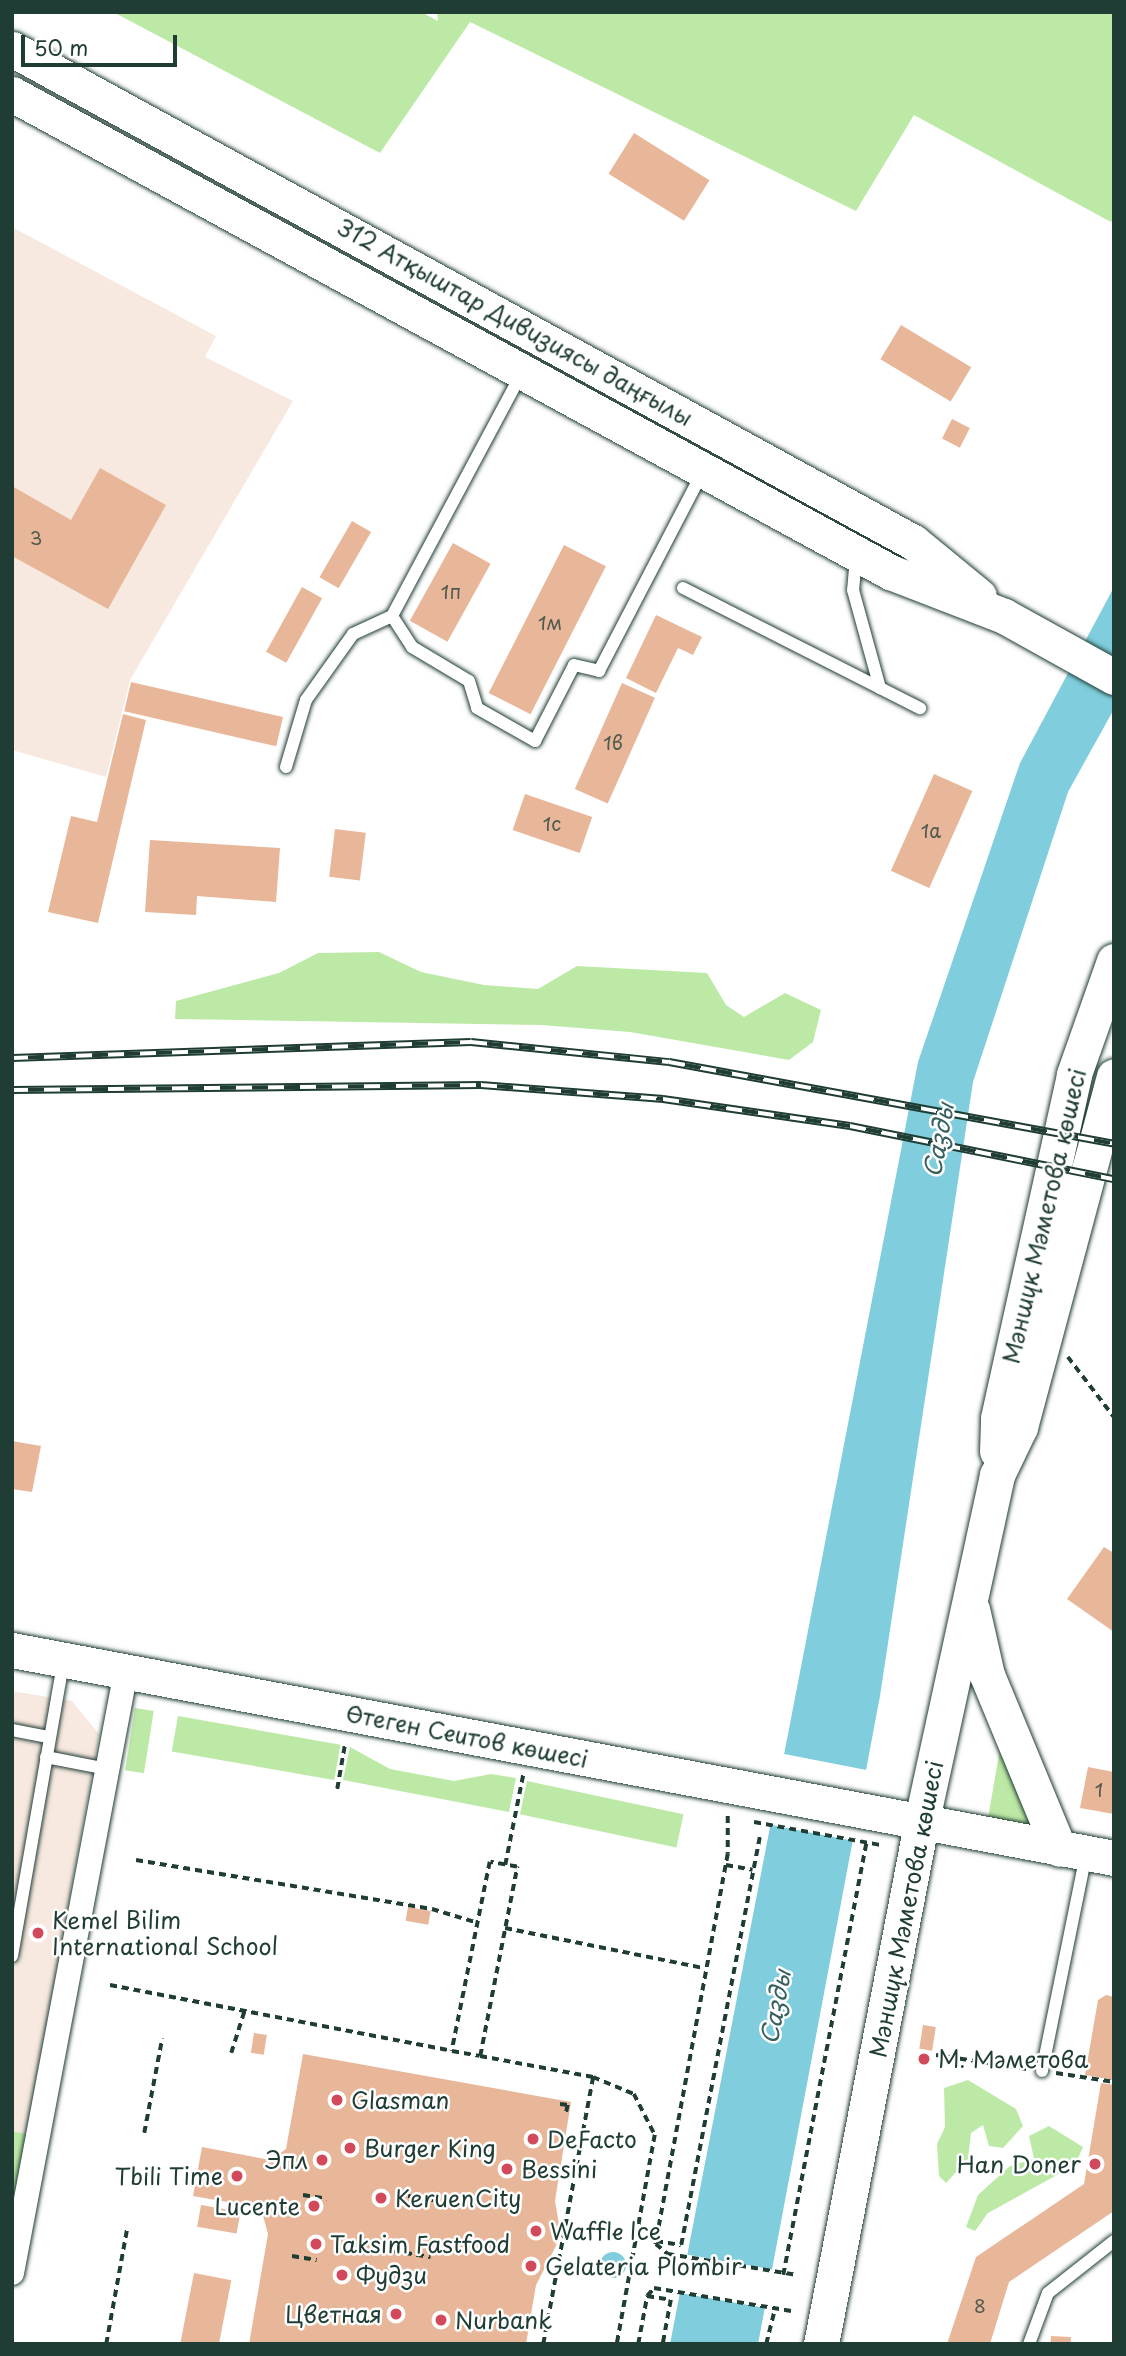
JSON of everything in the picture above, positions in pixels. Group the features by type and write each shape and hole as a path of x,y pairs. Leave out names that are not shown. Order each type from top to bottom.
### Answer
{"main road":[{"name":"312 Атқыштар Дивизиясы даңғылы","path":"12,49 519,324 913,542 1004,616"},
{"name":"312 Атқыштар Дивизиясы даңғылы","path":"12,94 858,554 1004,616 1114,677"},
{"path":"511,365 519,324"},
{"name":"Мәншүк Мәметова көшесі","path":"821,2344 921,1824 997,1475 998,1418 1071,1088 1114,961"},
{"name":"Мәншүк Мәметова көшесі","path":"997,1475 1020,1427 1114,1076"},
{"path":"970,1597 987,1675 1086,1854"},
{"name":"Өтеген Сеитов көшесі","path":"12,1650 126,1671 872,1834 921,1824 1086,1854"}],"street":[{"path":"12,2273 126,1671"}],"lane":[{"path":"286,767 306,700 353,634 392,616 511,365"},
{"path":"392,616 412,647 469,681 477,708 535,741 575,665 599,671 607,659 704,470"},
{"path":"858,554 853,590 880,688"},
{"path":"683,588 920,708"},
{"path":"12,1956 64,1660"},
{"path":"12,1730 49,1737"},
{"path":"46,1757 108,1769"},
{"path":"1042,2071 1086,1854"},
{"path":"1029,2344 1048,2293 1114,2241"}],"path":[{"path":"1066,1356 1114,1417"},
{"path":"337,1789 345,1743"},
{"path":"505,1865 523,1775"},
{"path":"757,1807 872,1834 782,2275"},
{"path":"656,2241 704,1968 726,1865 728,1816"},
{"path":"656,2241 681,2245 760,1836"},
{"path":"136,1860 432,1909 478,1923"},
{"path":"453,2051 490,1862 517,1867 480,2056"},
{"path":"726,1865 753,1870"},
{"path":"505,1928 704,1968"},
{"path":"110,1985 593,2077 634,2094 655,2135 617,2344"},
{"path":"231,2053 244,2012"},
{"path":"144,2133 162,2039"},
{"path":"543,2344 593,2077"},
{"path":"560,2104 568,2105 566,2114"},
{"path":"303,2195 327,2199"},
{"path":"408,2196 438,2201"},
{"path":"106,2344 127,2230"},
{"path":"656,2241 668,2254 782,2275 797,2275"},
{"path":"393,2251 431,2257"},
{"path":"292,2256 317,2260"},
{"path":"638,2344 647,2296 662,2287 790,2311"},
{"path":"647,2296 671,2300 663,2344"},
{"path":"766,2344 775,2307"}],"shaded area":[{"path":"12,227 216,336 205,357 293,401 130,680 106,777 12,750"},
{"name":"Kemel Bilim International School","path":"12,1691 72,1701 99,1734 27,2134 12,2131"}],"green space":[{"path":"113,12 421,12 438,21 437,12 1114,12 1114,217 1111,222 914,115 856,211 470,22 380,153"},
{"path":"379,952 421,972 484,985 538,989 577,966 707,973 726,1005 744,1017 785,993 821,1010 813,1042 789,1060 630,1032 541,1025 175,1019 176,1001 279,973 318,953"},
{"path":"135,1708 154,1711 144,1773 125,1770"},
{"path":"178,1716 340,1745 334,1780 172,1751"},
{"path":"1001,1743 1046,1831 988,1818"},
{"path":"350,1747 390,1769 454,1781 491,1774 516,1778 509,1812 343,1780"},
{"path":"527,1781 684,1814 676,1848 520,1814"},
{"path":"968,2080 1016,2109 1023,2126 1003,2148 989,2146 983,2125 971,2133 968,2159 946,2183 939,2176 937,2144 945,2127 944,2088"},
{"path":"1049,2126 1083,2147 1075,2165 988,2213 975,2231 966,2227 978,2195 1010,2166 1034,2159 1029,2136"},
{"path":"12,2131 27,2134 12,2212"}],"water":[{"name":"Сазды","path":"1114,587 1114,709 1068,792 973,1082 880,1696 758,2344 670,2344 918,1062 1020,763"},
{"path":"613,2252 622,2256 626,2265 622,2274 613,2278 604,2274 600,2265 604,2256"}],"pier":[{"path":"779,1753 870,1771 857,1841 765,1824"},
{"path":"684,2254 777,2270 770,2309 677,2292"}],"building":[{"path":"634,133 709,180 684,221 609,174"},
{"path":"901,325 971,367 951,402 880,359"},
{"path":"952,419 970,428 960,448 942,439"},
{"path":"100,468 166,505 108,609 12,556 12,486 71,520"},
{"path":"352,521 371,532 339,588 320,577"},
{"path":"453,543 491,564 447,642 410,621"},
{"path":"564,545 606,566 531,714 489,693"},
{"path":"302,587 322,598 286,663 266,652"},
{"path":"656,615 702,637 693,655 678,648 656,693 626,678"},
{"path":"131,682 283,717 276,746 124,711"},
{"path":"622,683 655,698 608,804 575,789"},
{"path":"123,714 146,720 98,923 48,912 71,816 97,822"},
{"path":"934,774 972,791 929,888 891,871"},
{"path":"525,794 592,817 580,853 513,830"},
{"path":"335,829 366,833 360,880 329,877"},
{"path":"150,840 280,848 276,902 197,896 196,915 145,912"},
{"path":"12,1441 41,1446 32,1492 12,1489"},
{"path":"1104,1547 1114,1553 1114,1632 1067,1599"},
{"path":"1088,1767 1114,1772 1114,1814 1080,1808"},
{"path":"408,1907 431,1911 428,1925 406,1921"},
{"path":"1106,1995 1114,1997 1114,2080 1085,2075 1098,2000"},
{"path":"923,2025 936,2027 932,2051 919,2049"},
{"path":"254,2033 267,2035 264,2055 251,2053"},
{"name":"KeruenCity","path":"303,2054 571,2102 555,2201 561,2236 536,2285 526,2344 249,2344 268,2234 261,2208 193,2196 202,2147 270,2160 286,2149"},
{"path":"1101,2083 1114,2085 1114,2211 1009,2282 990,2344 947,2344 976,2257 1084,2184"},
{"path":"201,2205 240,2212 237,2234 197,2227"},
{"path":"194,2273 231,2280 219,2344 180,2344"},
{"path":"1051,2336 1071,2337 1071,2344 1051,2344"}],"railway":[{"path":"12,1058 471,1042 669,1062 1114,1144"},
{"path":"12,1090 481,1085 663,1099 850,1126 1114,1179"}],"place":[{"name":"Kemel Bilim International School","path":"38,1933"},
{"name":"М. Мәметова","path":"924,2059"},
{"name":"Glasman","path":"337,2100"},
{"name":"DeFacto","path":"533,2139"},
{"name":"Burger King","path":"350,2148"},
{"name":"Эпл","path":"322,2160"},
{"name":"Han Doner","path":"1095,2164"},
{"name":"Bessini","path":"507,2169"},
{"name":"Tbili Time","path":"237,2176"},
{"name":"KeruenCity","path":"381,2198"},
{"name":"Lucente","path":"314,2206"},
{"name":"Waffle Ice","path":"536,2231"},
{"name":"Taksim Fastfood","path":"316,2244"},
{"name":"Gelateria Plombir","path":"531,2266"},
{"name":"Фудзи","path":"342,2275"},
{"name":"Цветная","path":"396,2314"},
{"name":"Nurbank","path":"441,2320"}]}
